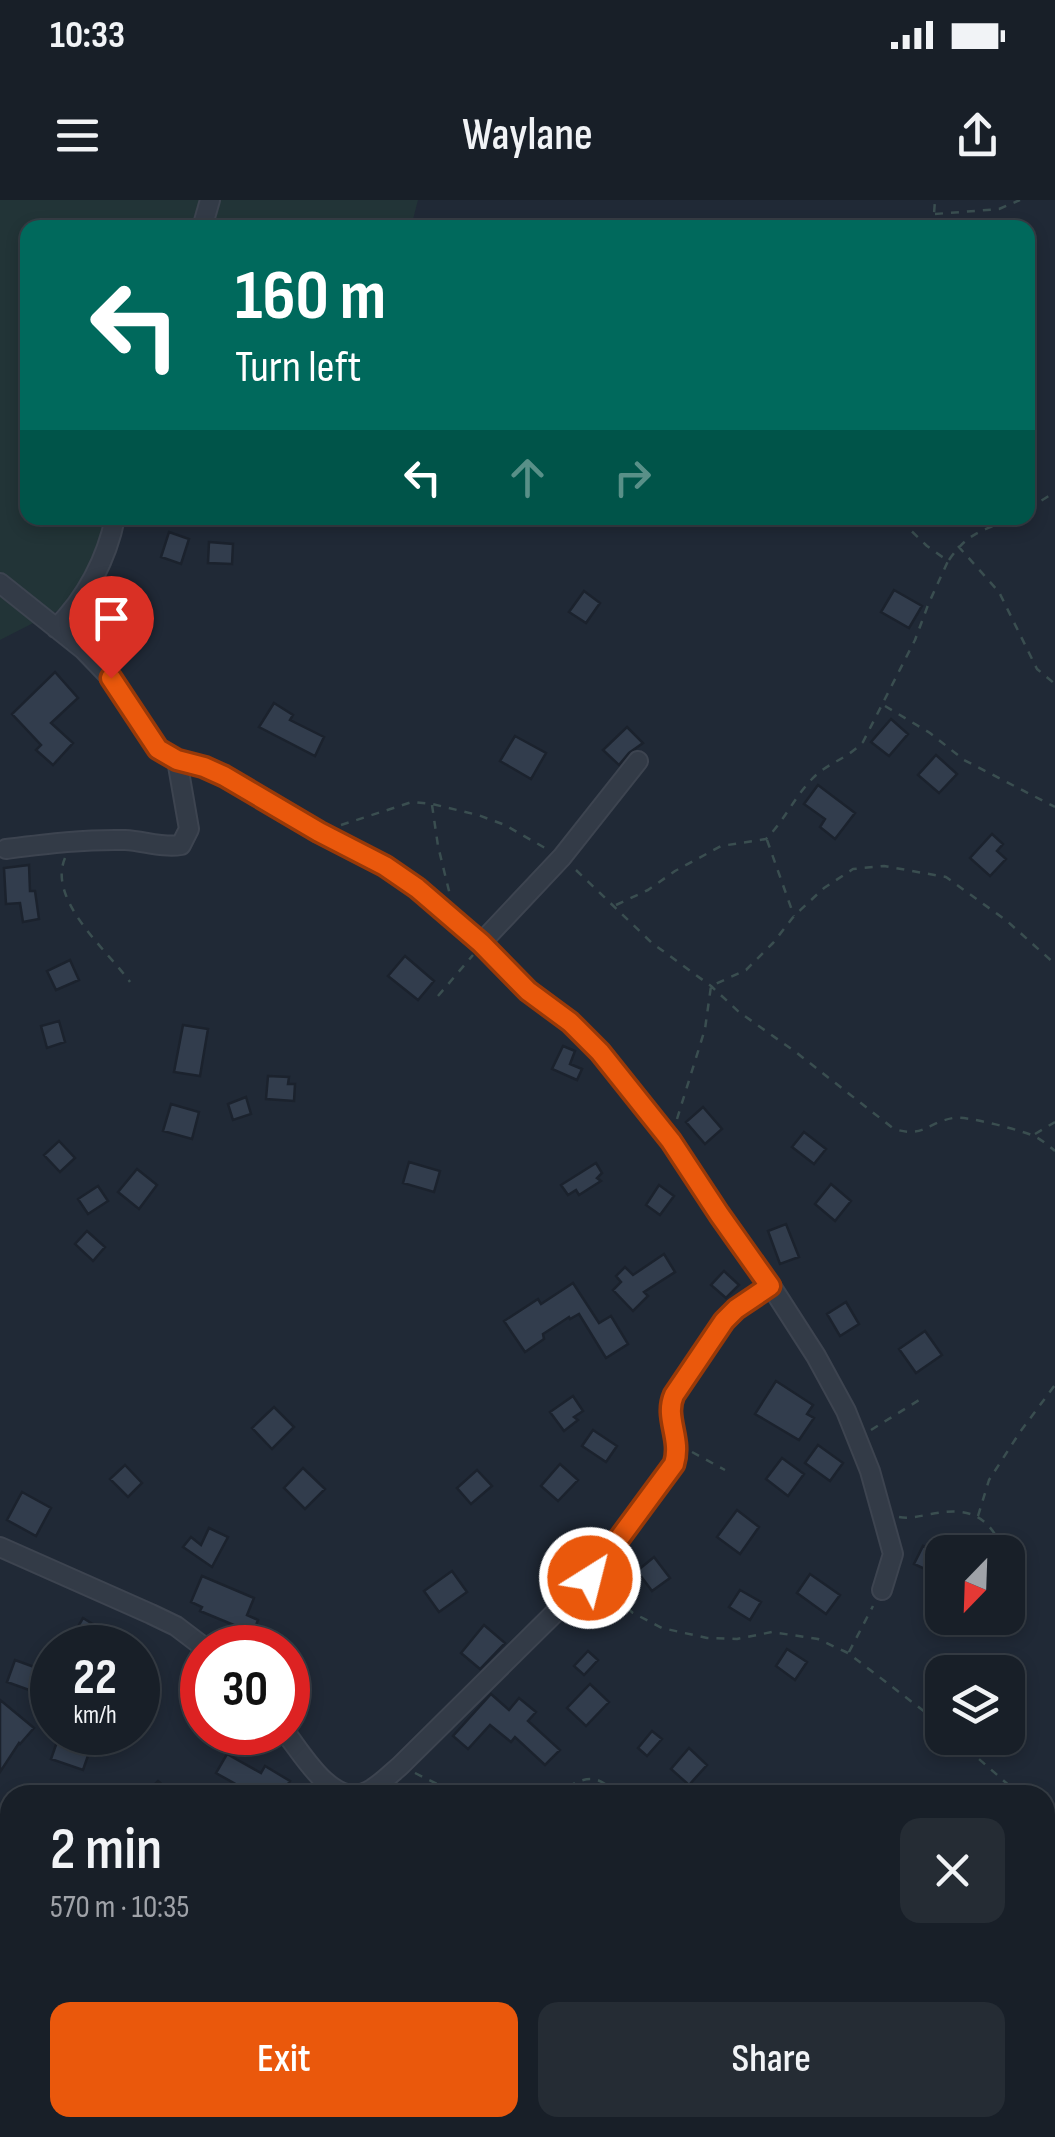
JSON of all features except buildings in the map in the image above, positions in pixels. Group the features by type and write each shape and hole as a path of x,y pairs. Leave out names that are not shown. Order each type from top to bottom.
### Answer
{"street":[{"path":"56,628 86,592 113,525"},
{"path":"0,582 84,650 111,678 158,749 224,776 385,866 481,943 528,991 570,1022 600,1052 671,1141 816,1356 857,1438 883,1513 893,1554 882,1590"},
{"path":"6,848 76,840 180,845 189,830 177,760"},
{"path":"481,943 562,858 638,762"},
{"path":"377,1785 590,1578 674,1464 678,1444 669,1406 674,1395 724,1321 770,1286"},
{"path":"0,1547 180,1629"},
{"path":"303,1755 333,1785"}],"path":[{"path":"934,220 935,200"},
{"path":"935,214 999,209 1020,200"},
{"path":"905,525 948,561"},
{"path":"614,906 721,846 766,839 807,783 825,766 852,754 863,742 916,640 948,561 972,534 996,525"},
{"path":"958,546 999,592 1037,669 1055,684"},
{"path":"883,705 930,733 964,760 1055,807"},
{"path":"319,832 412,802 478,815 505,825 562,858 652,943 894,1129 909,1133 926,1130 949,1118 963,1116 1034,1135 1055,1151"},
{"path":"432,804 455,921"},
{"path":"766,839 794,916"},
{"path":"76,840 62,862 60,879 65,896 76,916 130,982"},
{"path":"710,986 746,970 824,888 853,869 884,866 946,877 1055,964"},
{"path":"438,996 481,943"},
{"path":"671,1141 706,1028 710,986"},
{"path":"1034,1135 1055,1122"},
{"path":"978,1516 989,1480 1055,1385"},
{"path":"857,1438 924,1398"},
{"path":"678,1444 726,1470"},
{"path":"883,1513 908,1518 954,1510 978,1516 997,1535"},
{"path":"590,1578 632,1614 662,1628 707,1638 737,1640 772,1632 818,1639 848,1653 925,1712"},
{"path":"848,1653 882,1590"},
{"path":"974,1755 1009,1785"},
{"path":"400,1766 439,1785"},
{"path":"571,1785 593,1778 609,1785"}],"shaded area":[{"path":"0,200 418,200 413,220 20,220 20,525 113,525 92,593 0,640"}],"route":[{"path":"111,678 158,749 224,776 385,866 417,888 481,943 528,991 570,1022 600,1052 671,1141 770,1286 724,1321 674,1395 669,1406 678,1444 674,1464 590,1578"}]}
